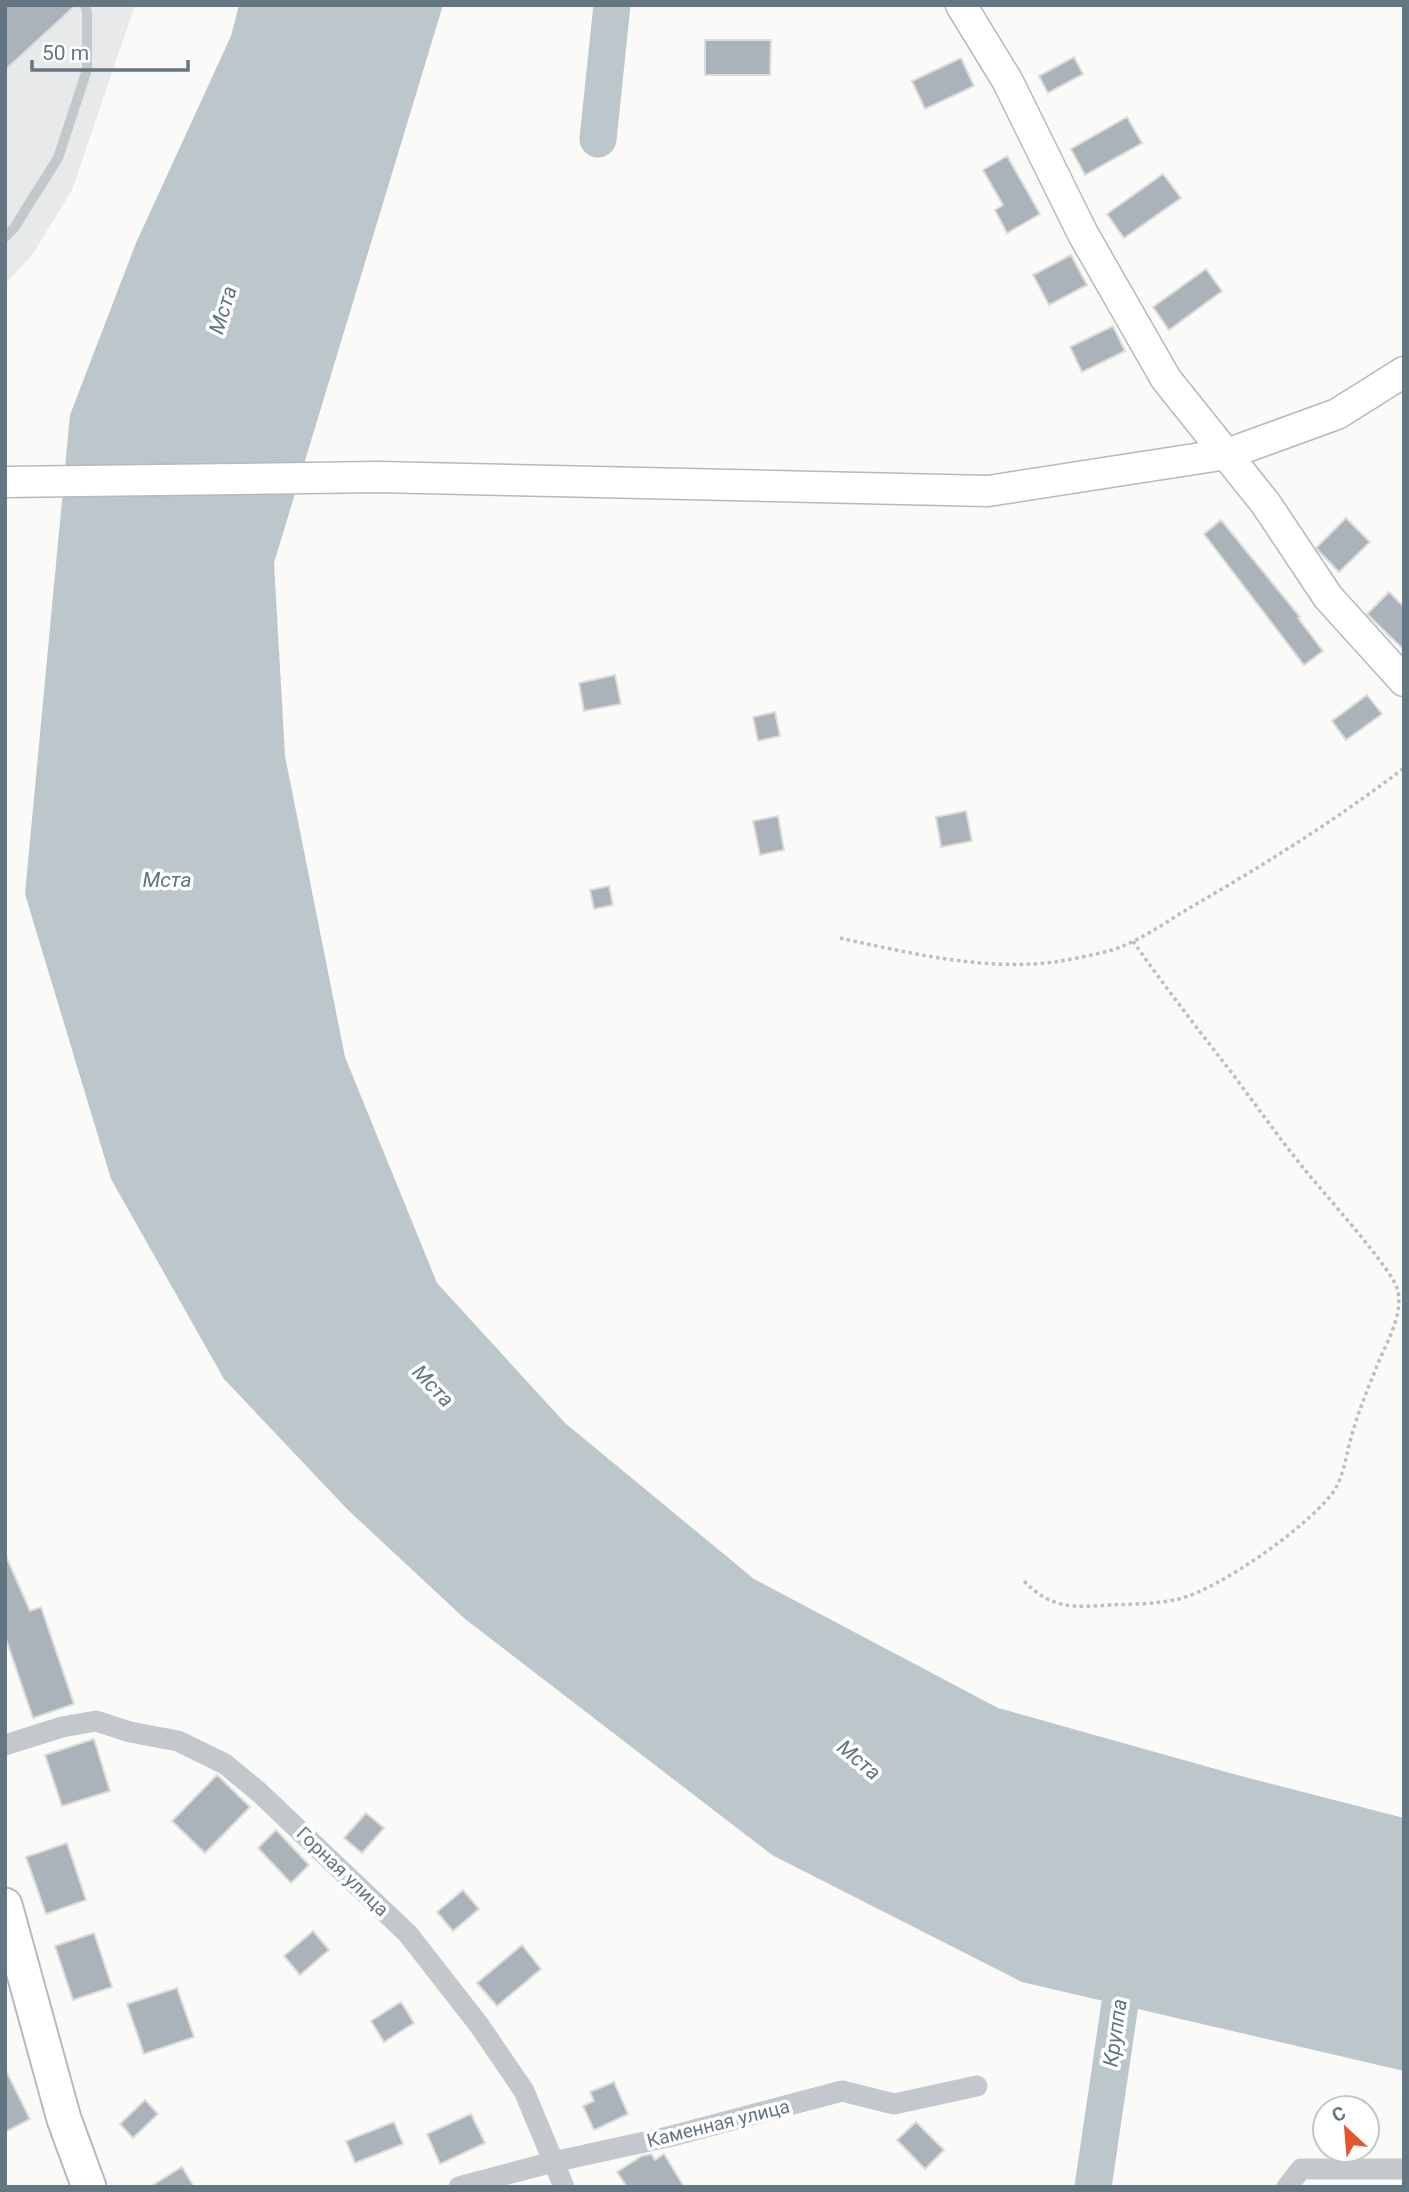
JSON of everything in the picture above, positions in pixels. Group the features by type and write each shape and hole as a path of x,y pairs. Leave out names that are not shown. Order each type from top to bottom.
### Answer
{"main road":[{"path":"961,5 1007,80 1083,234 1166,379 1266,504 1328,597 1404,681"},
{"path":"5,482 378,477 988,491 1227,454 1337,414 1404,372"},
{"path":"5,1905 64,2119 89,2187"}],"street":[{"name":"Горная улица","path":"5,1745 62,1727 96,1721 130,1732 178,1741 225,1764 260,1793 408,1934 479,2025 524,2091 564,2187"},
{"name":"Каменная улица","path":"459,2187 842,2091 894,2105 977,2086"},
{"path":"1287,2187 1301,2169 1404,2169"}],"lane":[{"path":"5,237 14,228 58,158 87,70 85,5"}],"path":[{"path":"840,938 907,951 1002,964 1054,962 1112,950 1133,941 1252,872 1357,804 1404,768"},
{"path":"1024,1581 1036,1593 1051,1602 1073,1607 1178,1600 1207,1589 1248,1564 1303,1522 1330,1496 1339,1482 1353,1430 1399,1306 1398,1288 1380,1262 1303,1167 1173,998 1133,941"}],"shaded area":[{"path":"5,5 135,5 72,190 32,255 5,284"}],"water":[{"name":"Мста","path":"239,5 443,5 274,563 285,756 345,1057 437,1283 565,1423 754,1579 998,1708 1237,1775 1404,1818 1404,2071 1022,1982 772,1855 465,1619 348,1510 224,1379 111,1179 25,894 70,415 136,243 231,36"}],"building":[{"path":"5,5 76,5 5,70"},
{"path":"705,40 771,40 770,75 705,75"},
{"path":"1074,57 1083,74 1048,93 1039,76"},
{"path":"961,58 974,86 925,109 912,81"},
{"path":"1127,117 1142,143 1085,175 1071,149"},
{"path":"1007,156 1040,214 1007,233 995,210 1003,205 983,170"},
{"path":"1163,174 1181,198 1124,238 1107,214"},
{"path":"1071,255 1087,285 1049,305 1033,275"},
{"path":"1206,269 1222,291 1169,330 1153,307"},
{"path":"1113,326 1125,351 1082,372 1070,347"},
{"path":"1346,518 1370,542 1339,572 1316,548"},
{"path":"1221,520 1300,617 1298,618 1323,651 1304,665 1204,534"},
{"path":"1389,592 1404,607 1404,650 1367,614"},
{"path":"615,675 621,704 584,711 579,683"},
{"path":"1367,695 1382,714 1346,740 1332,721"},
{"path":"775,712 780,736 758,741 753,717"},
{"path":"966,811 972,841 941,847 936,817"},
{"path":"778,816 784,850 760,855 753,821"},
{"path":"609,886 613,905 594,909 590,890"},
{"path":"5,1554 30,1611 41,1607 74,1704 33,1718 5,1636"},
{"path":"94,1739 110,1791 62,1806 45,1755"},
{"path":"217,1775 250,1807 205,1853 172,1821"},
{"path":"366,1813 384,1828 362,1853 344,1838"},
{"path":"276,1830 309,1865 291,1883 258,1848"},
{"path":"67,1843 86,1900 46,1914 26,1857"},
{"path":"463,1890 479,1909 453,1931 437,1912"},
{"path":"313,1931 329,1950 300,1975 284,1956"},
{"path":"94,1933 112,1987 73,2000 55,1946"},
{"path":"522,1945 541,1969 497,2006 477,1983"},
{"path":"177,1988 194,2037 144,2054 127,2004"},
{"path":"401,2002 414,2023 384,2042 371,2021"},
{"path":"5,2069 30,2119 5,2132"},
{"path":"614,2082 628,2114 594,2130 583,2106 594,2101 590,2092"},
{"path":"145,2100 158,2114 133,2138 120,2124"},
{"path":"471,2114 485,2143 440,2164 427,2134"},
{"path":"394,2122 403,2144 355,2163 346,2141"},
{"path":"916,2122 944,2150 925,2169 897,2140"},
{"path":"651,2154 655,2160 664,2154 684,2187 627,2187 617,2172 642,2156"},
{"path":"182,2167 194,2187 150,2187"}],"waterway":[{"path":"598,139 612,5"},
{"name":"Круппа","path":"1093,2187 1127,1956"}]}
